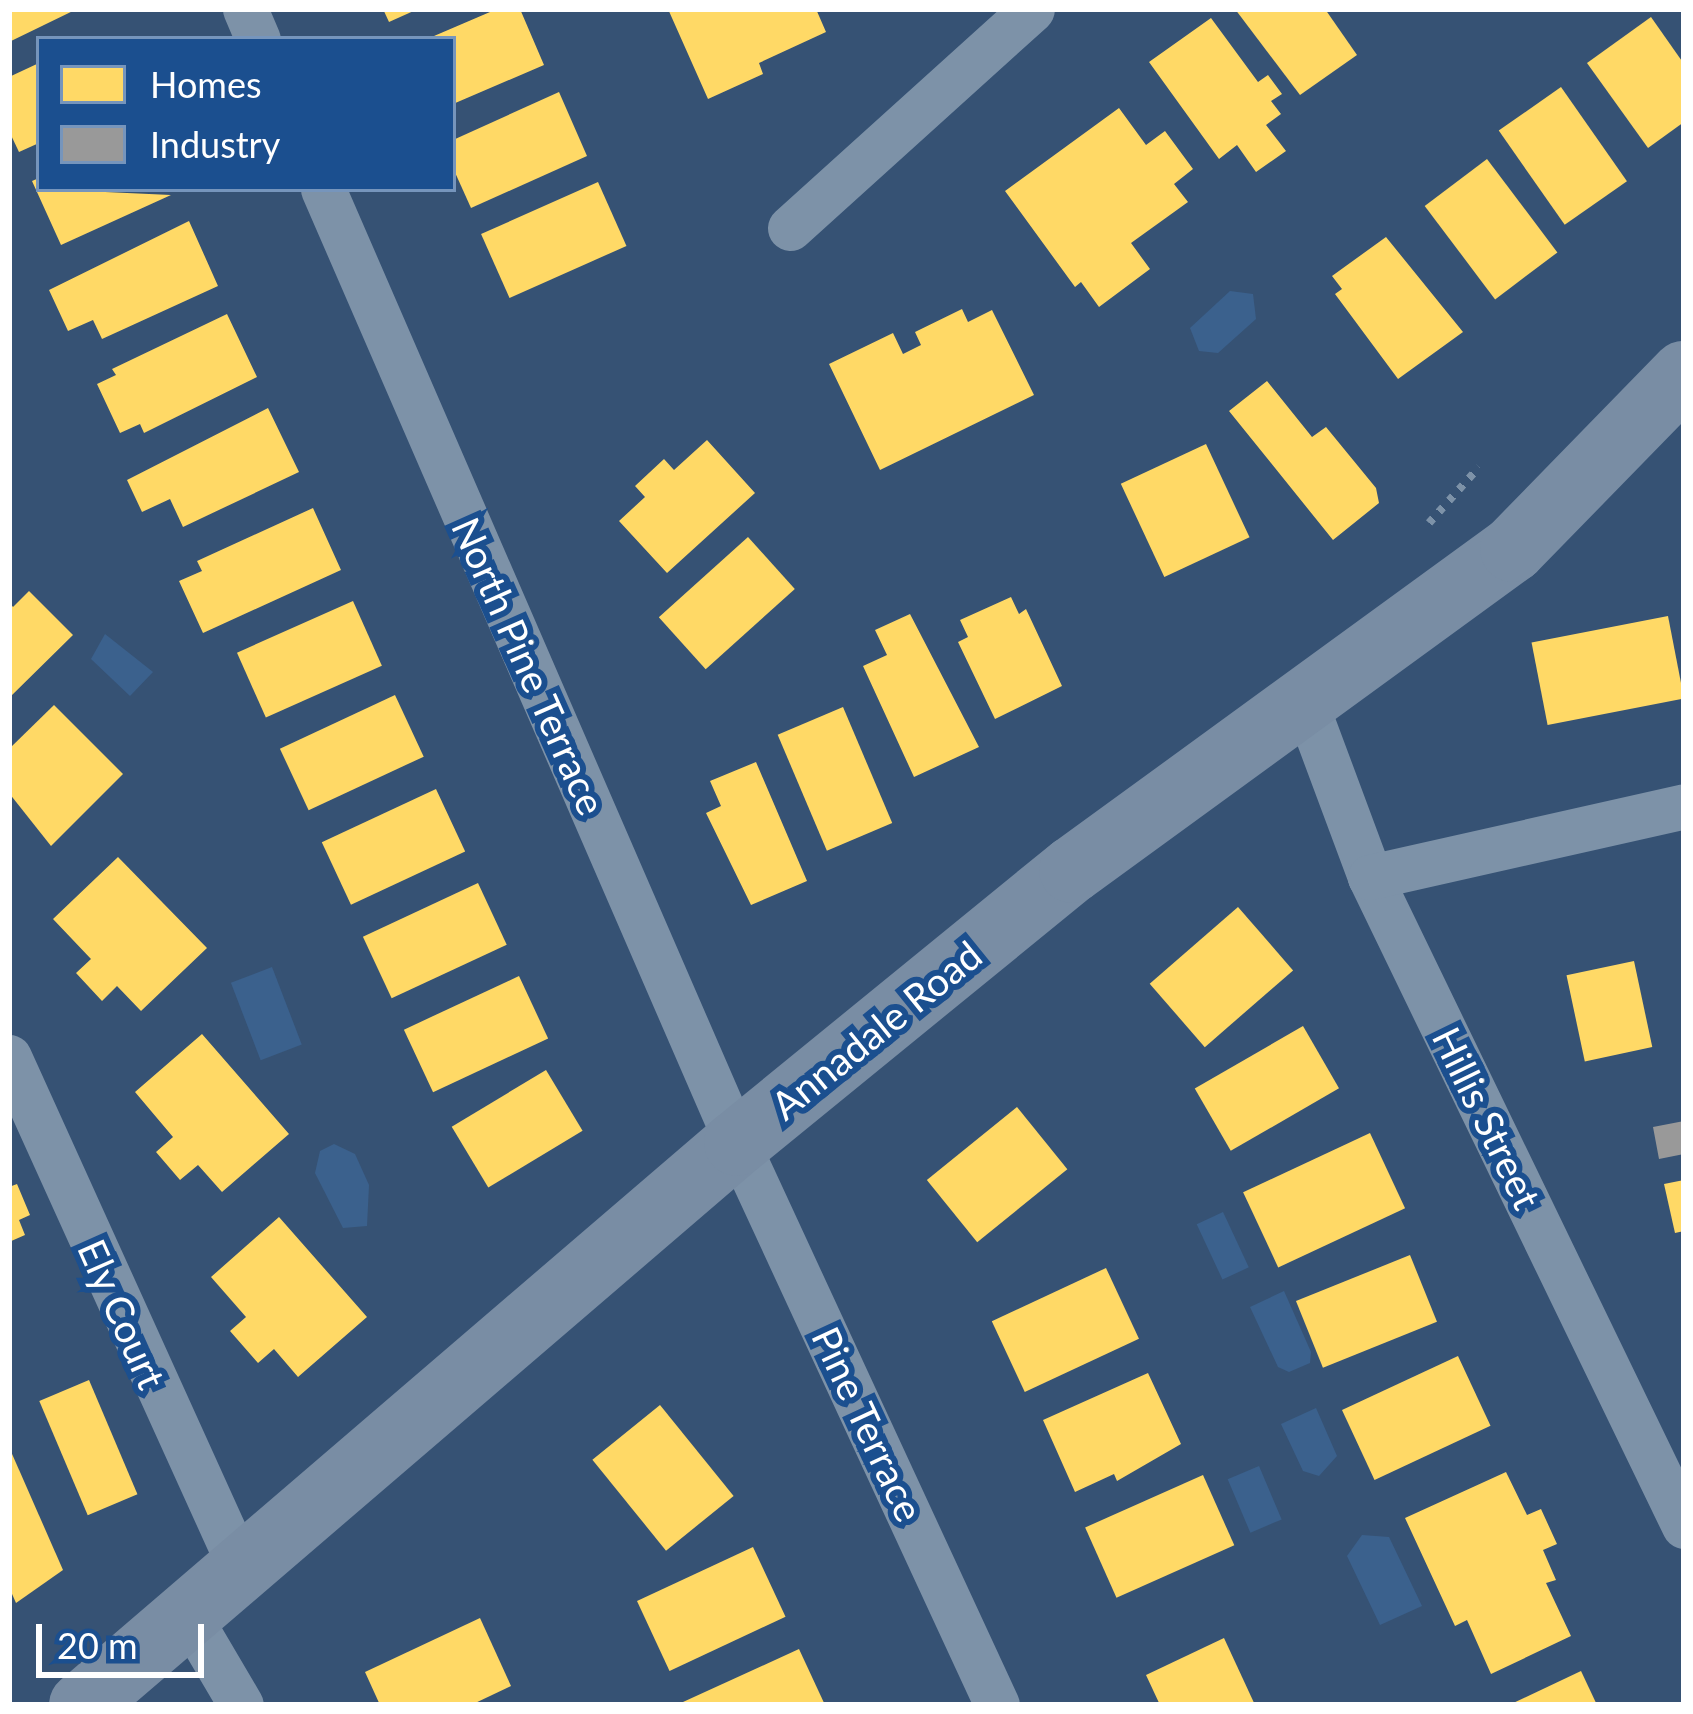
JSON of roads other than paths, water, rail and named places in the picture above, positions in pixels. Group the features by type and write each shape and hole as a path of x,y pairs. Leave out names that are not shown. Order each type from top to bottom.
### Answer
{"street":[{"path":"790,228 1032,9"},
{"name":"North Pine Terrace","path":"323,192 736,1143"},
{"name":"Annadale Road","path":"82,1705 736,1143 1072,871 1513,549 1684,374"},
{"name":"Hillis Street","path":"1305,702 1370,877 1684,1526"},
{"path":"1370,877 1684,806"},
{"name":"Ely Court","path":"9,1058 240,1568"},
{"name":"Pine Terrace","path":"736,1143 997,1705"},
{"path":"188,1615 241,1705"}],"water":[{"path":"1230,291 1253,294 1256,319 1218,353 1199,351 1190,328"},
{"path":"105,634 153,672 130,696 91,659"},
{"path":"272,967 302,1044 261,1060 231,983"},
{"path":"334,1144 355,1154 369,1185 367,1226 343,1228 315,1173 320,1151"},
{"path":"1223,1212 1249,1267 1222,1280 1197,1224"},
{"path":"1284,1291 1311,1352 1310,1363 1289,1372 1278,1367 1250,1307"},
{"path":"1316,1408 1337,1456 1319,1476 1303,1471 1281,1424"},
{"path":"1259,1466 1282,1519 1250,1533 1228,1479"},
{"path":"1362,1535 1389,1537 1422,1606 1380,1625 1347,1556"}]}
